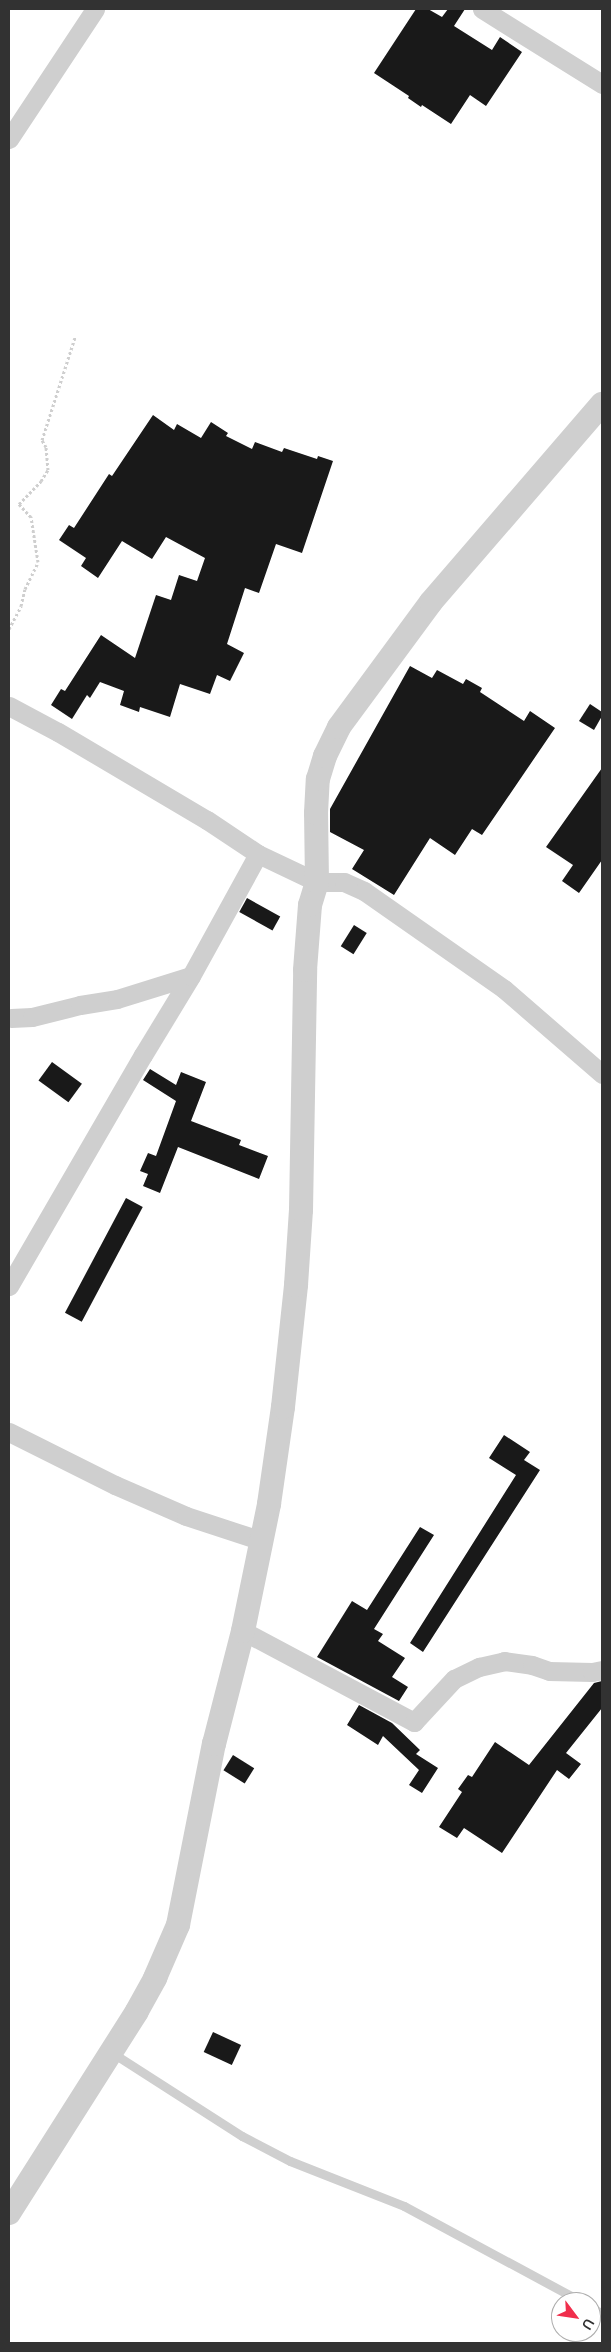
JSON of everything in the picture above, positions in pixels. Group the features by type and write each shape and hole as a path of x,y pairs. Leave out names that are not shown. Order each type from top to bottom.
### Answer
{"street":[{"path":"9,139 95,9"},
{"path":"482,9 602,84"},
{"path":"9,2213 111,2052 155,1978 178,1925 214,1744 244,1631 262,1541 283,1407 296,1285 302,1200 305,970 310,904 317,882 316,813 318,779 339,727 431,602 602,404"},
{"path":"9,706 66,737 207,820 258,854 317,882 344,882 364,891 497,983 565,1039 602,1074"},
{"path":"9,1286 143,1055 192,976 258,854"},
{"path":"11,1018 32,1017 125,998 192,976"},
{"path":"9,1432 115,1486 186,1516 262,1541"},
{"path":"244,1631 414,1722 454,1679 479,1667 504,1661 532,1665 549,1671 592,1672 602,1670"}],"lane":[{"path":"111,2052 242,2136 290,2162 404,2206 563,2292"}],"path":[{"path":"9,630 21,606 28,582 38,562 31,517 19,504 41,481 48,470 46,447 42,440 75,337"}],"building":[{"path":"416,9 428,9 442,17 448,9 465,9 454,26 492,50 500,37 522,52 486,106 470,95 451,124 422,105 421,107 408,98 409,96 374,73"},
{"path":"153,415 174,430 177,424 201,438 211,422 228,433 226,436 252,449 255,442 282,452 284,448 317,459 318,456 333,461 302,553 276,544 259,593 245,588 227,644 244,653 230,681 217,675 210,694 180,684 170,717 140,707 139,712 120,705 124,691 100,682 90,698 87,695 72,719 51,705 61,689 65,691 101,635 135,658 156,595 171,600 179,575 197,581 205,558 166,537 152,559 122,541 98,578 81,566 86,558 59,540 69,525 74,528 109,474 112,476"},
{"path":"410,666 432,678 437,670 463,684 466,679 482,688 480,692 524,721 530,711 555,728 482,835 472,829 455,855 430,838 394,895 352,869 364,850 330,832 330,809"},
{"path":"590,704 602,712 602,716 594,730 579,721"},
{"path":"602,768 602,860 579,893 562,881 573,865 546,847"},
{"path":"247,898 280,916 272,930 239,912"},
{"path":"354,925 367,933 353,954 341,946"},
{"path":"52,1062 82,1084 68,1102 38,1081"},
{"path":"150,1069 176,1085 181,1072 206,1082 191,1121 241,1140 239,1145 268,1156 259,1179 178,1147 160,1193 143,1186 148,1174 140,1171 148,1153 156,1156 176,1101 143,1080"},
{"path":"126,1198 143,1207 82,1322 65,1313"},
{"path":"504,1435 530,1452 524,1460 540,1470 423,1652 410,1643 516,1475 489,1458"},
{"path":"420,1527 434,1535 374,1629 383,1634 378,1641 405,1658 392,1677 408,1687 399,1701 317,1657 352,1601 367,1610"},
{"path":"602,1681 602,1708 566,1753 581,1764 569,1779 557,1770 502,1853 464,1828 457,1838 439,1827 462,1792 458,1789 468,1775 472,1777 495,1742 529,1765 594,1683"},
{"path":"359,1705 392,1723 420,1750 416,1754 438,1768 422,1793 409,1785 419,1770 383,1736 378,1745 347,1725"},
{"path":"233,1755 254,1768 245,1784 223,1770"},
{"path":"213,2032 241,2045 232,2065 204,2052"}]}
